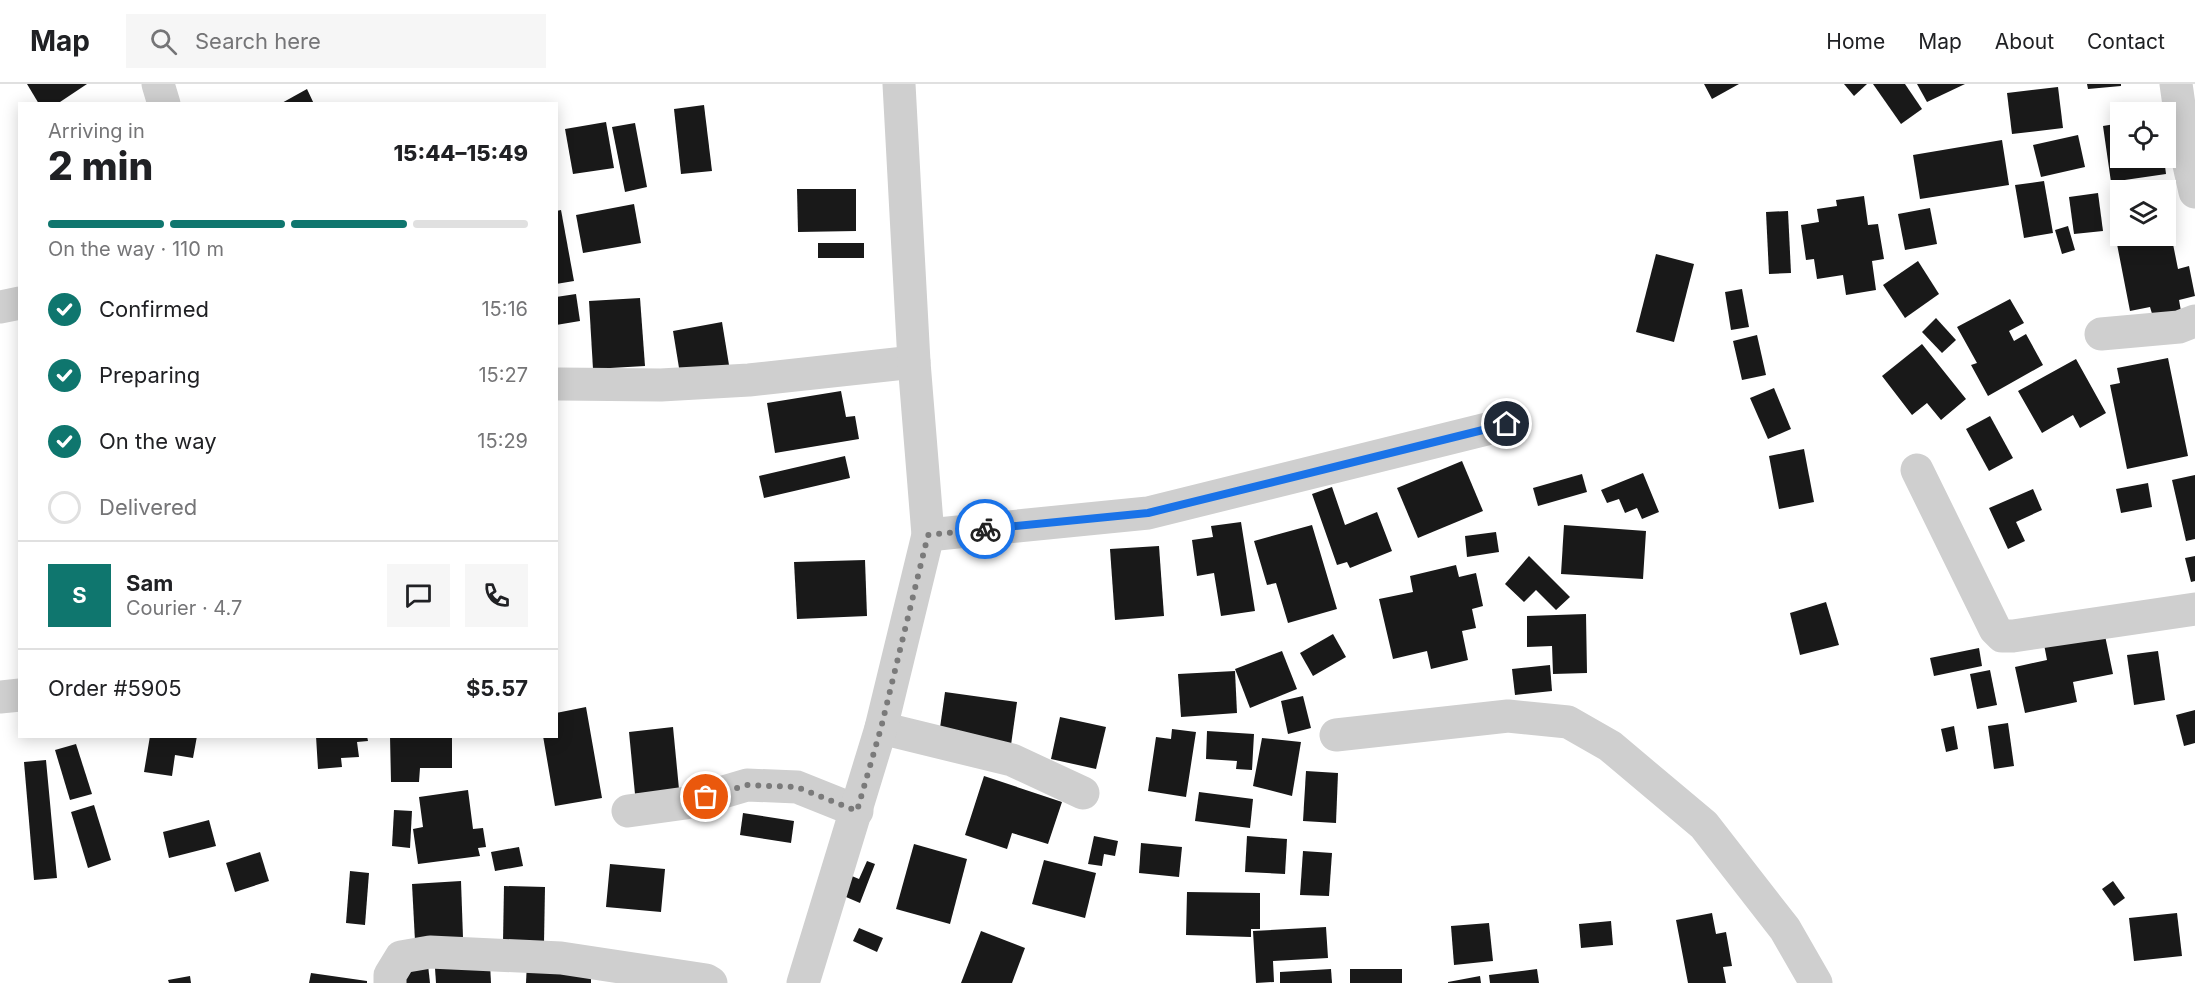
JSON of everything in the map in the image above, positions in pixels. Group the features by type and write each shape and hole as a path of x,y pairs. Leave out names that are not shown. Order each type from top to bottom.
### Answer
{"street":[{"path":"158,84 163,102"},
{"path":"804,983 881,728 928,535 914,362 899,84"},
{"path":"2176,84 2185,147 2195,192"},
{"path":"0,308 18,304"},
{"path":"2101,334 2179,327 2195,321"},
{"path":"559,384 661,385 749,380 914,362"},
{"path":"928,535 1148,513 1507,424"},
{"path":"1917,470 1995,629 2002,636 2195,609"},
{"path":"0,697 18,695"},
{"path":"1336,735 1509,716 1568,722 1610,746 1704,825 1785,929 1816,983"},
{"path":"881,728 1012,760 1083,794"},
{"path":"628,811 686,803 747,785 797,787 857,811"},
{"path":"390,983 390,975 401,957 430,952 561,958 705,980 711,983"}],"building":[{"path":"27,84 87,84 60,102 38,102"},
{"path":"1704,84 1739,84 1712,99"},
{"path":"1844,84 1867,84 1854,96"},
{"path":"1873,84 1905,84 1922,109 1901,124"},
{"path":"1917,84 1965,84 1927,102"},
{"path":"2087,84 2121,84 2121,86 2088,89"},
{"path":"2058,87 2063,128 2012,134 2007,93"},
{"path":"307,89 313,102 284,102"},
{"path":"704,105 712,171 681,174 674,109"},
{"path":"606,122 614,168 573,174 565,129"},
{"path":"635,123 647,187 625,192 612,127"},
{"path":"2110,125 2110,168 2165,168 2166,174 2111,180 2103,126"},
{"path":"2078,135 2085,167 2041,177 2033,145"},
{"path":"2002,140 2009,185 1920,199 1913,155"},
{"path":"2044,181 2053,233 2024,238 2015,185"},
{"path":"797,189 856,189 856,231 798,232"},
{"path":"2098,193 2103,231 2074,234 2069,197"},
{"path":"1864,196 1868,225 1878,224 1884,259 1872,261 1876,290 1846,295 1843,275 1817,279 1814,259 1806,260 1801,225 1819,222 1817,209 1837,206 1836,200"},
{"path":"634,204 641,243 583,253 576,215"},
{"path":"1930,208 1937,244 1905,250 1898,214"},
{"path":"561,210 574,281 558,284 558,211"},
{"path":"1788,211 1791,273 1769,274 1766,212"},
{"path":"2068,226 2075,250 2062,254 2055,230"},
{"path":"818,243 864,243 864,258 818,258"},
{"path":"2117,246 2173,246 2178,269 2189,266 2195,296 2179,300 2181,311 2153,317 2150,307 2130,311"},
{"path":"1656,254 1694,264 1674,342 1636,332"},
{"path":"1918,261 1939,294 1905,318 1883,285"},
{"path":"1742,289 1749,327 1731,330 1725,292"},
{"path":"576,294 580,321 558,325 558,297"},
{"path":"640,298 645,366 593,369 589,301"},
{"path":"2010,299 2024,323 2009,331 2014,341 2026,334 2043,365 1988,396 1971,365 1977,363 1957,327"},
{"path":"1936,318 1956,340 1942,353 1922,332"},
{"path":"722,322 729,365 681,380 673,331"},
{"path":"1757,335 1766,375 1742,380 1733,341"},
{"path":"1922,344 1966,399 1941,420 1927,403 1912,415 1882,376"},
{"path":"2168,358 2188,456 2127,469 2110,385 2120,383 2117,368"},
{"path":"2076,359 2106,413 2080,428 2073,415 2042,433 2018,391"},
{"path":"1774,388 1791,429 1768,439 1750,398"},
{"path":"841,391 846,417 855,416 859,439 775,453 767,403"},
{"path":"1990,416 2013,458 1989,471 1966,429"},
{"path":"1804,449 1814,502 1779,509 1769,456"},
{"path":"845,456 850,478 764,498 759,476"},
{"path":"1462,461 1483,511 1418,538 1397,488"},
{"path":"1643,473 1659,512 1642,519 1637,508 1625,513 1619,499 1607,503 1601,490"},
{"path":"1582,474 1587,492 1538,506 1533,488"},
{"path":"2195,475 2195,539 2186,541 2172,480"},
{"path":"2148,483 2152,507 2121,513 2116,489"},
{"path":"1332,487 1345,525 1377,512 1392,551 1350,568 1347,562 1337,565 1312,494"},
{"path":"2033,489 2042,510 2016,522 2025,541 2008,549 1989,508"},
{"path":"1241,522 1255,611 1221,616 1214,573 1197,576 1192,540 1213,537 1211,526"},
{"path":"1312,525 1337,609 1288,623 1276,583 1267,585 1254,541"},
{"path":"1564,525 1646,531 1643,579 1561,574"},
{"path":"1496,532 1499,552 1467,557 1465,536"},
{"path":"1159,546 1164,616 1115,620 1110,549"},
{"path":"1529,556 1570,597 1556,610 1536,590 1524,602 1505,584"},
{"path":"2195,556 2195,581 2191,582 2185,558"},
{"path":"865,560 867,616 797,619 794,562"},
{"path":"1456,565 1459,577 1476,573 1483,606 1472,609 1476,628 1462,631 1468,660 1431,669 1427,651 1393,659 1379,599 1413,592 1410,576"},
{"path":"1826,602 1839,645 1800,655 1790,613"},
{"path":"1586,614 1587,673 1553,674 1552,646 1527,647 1527,616"},
{"path":"2103,626 2113,674 2073,682 2077,702 2025,713 2015,667 2047,660 2043,639"},
{"path":"1333,634 1346,657 1313,676 1300,653"},
{"path":"1979,648 1982,666 1934,676 1930,658"},
{"path":"1282,651 1297,689 1250,708 1235,669"},
{"path":"2158,651 2165,700 2134,705 2127,655"},
{"path":"1550,665 1552,691 1515,695 1512,669"},
{"path":"1990,670 1997,705 1977,709 1970,674"},
{"path":"1235,671 1237,713 1181,717 1178,674"},
{"path":"945,692 1017,702 1011,745 939,735"},
{"path":"1303,696 1311,728 1288,734 1281,701"},
{"path":"586,707 602,798 555,806 543,738 558,738 558,713"},
{"path":"2195,710 2195,743 2184,746 2176,715"},
{"path":"1060,717 1106,727 1096,769 1051,759"},
{"path":"2008,723 2014,766 1994,769 1988,726"},
{"path":"1954,726 1958,749 1946,752 1941,729"},
{"path":"673,727 679,789 635,794 629,732"},
{"path":"1172,729 1196,732 1186,797 1148,791 1156,737 1171,739"},
{"path":"1207,731 1254,734 1252,770 1236,769 1237,761 1206,759"},
{"path":"150,738 197,738 193,758 175,755 172,776 144,772"},
{"path":"316,738 367,738 368,741 357,742 359,757 341,758 342,767 318,769"},
{"path":"390,738 452,738 452,768 420,768 419,782 391,782"},
{"path":"1262,738 1301,742 1292,796 1253,786"},
{"path":"76,744 92,794 70,800 55,750"},
{"path":"46,760 57,878 34,880 24,762"},
{"path":"1306,771 1338,773 1336,823 1303,821"},
{"path":"984,776 1062,802 1048,844 1012,833 1007,849 965,835"},
{"path":"468,790 473,829 483,828 486,847 478,848 480,856 418,864 413,829 423,827 419,797"},
{"path":"1199,792 1253,799 1250,828 1195,821"},
{"path":"94,805 111,860 88,868 71,812"},
{"path":"394,810 412,811 410,848 392,846"},
{"path":"743,813 794,821 791,843 740,835"},
{"path":"209,820 216,846 169,858 163,832"},
{"path":"1094,836 1118,841 1115,856 1104,854 1102,866 1088,864"},
{"path":"1247,836 1287,839 1285,874 1245,872"},
{"path":"1141,843 1182,847 1179,877 1139,873"},
{"path":"914,844 967,859 950,924 896,909"},
{"path":"519,847 523,866 495,871 491,852"},
{"path":"1303,851 1332,853 1329,896 1300,895"},
{"path":"260,852 269,881 235,892 226,863"},
{"path":"1044,860 1096,873 1085,918 1032,904"},
{"path":"867,861 875,864 860,903 839,894 847,874 859,879"},
{"path":"610,864 665,869 661,912 606,907"},
{"path":"350,871 369,873 365,925 346,923"},
{"path":"461,881 463,938 415,941 412,884"},
{"path":"2113,881 2125,898 2114,906 2102,889"},
{"path":"504,886 545,887 544,943 503,942"},
{"path":"1187,892 1260,893 1260,929 1251,929 1251,937 1186,935"},
{"path":"1712,913 1716,934 1726,932 1732,966 1723,967 1726,983 1688,983 1676,920"},
{"path":"2177,913 2182,956 2134,961 2129,918"},
{"path":"1611,921 1613,945 1581,948 1579,924"},
{"path":"1489,923 1493,961 1454,965 1451,926"},
{"path":"1326,927 1328,958 1273,961 1274,982 1256,983 1253,931"},
{"path":"859,928 883,938 877,952 853,941"},
{"path":"981,931 1025,948 1012,983 961,983"},
{"path":"527,962 591,964 591,983 526,983"},
{"path":"490,964 491,983 436,983 435,968"},
{"path":"428,965 430,983 403,983 400,968"},
{"path":"1331,969 1332,983 1280,983 1280,972"},
{"path":"1350,969 1402,969 1402,983 1350,983"},
{"path":"1537,969 1539,983 1490,983 1489,975"},
{"path":"311,973 367,981 367,983 309,983"},
{"path":"190,976 191,983 169,983 168,980"},
{"path":"1480,976 1481,983 1448,983 1448,982"}],"way so far":[{"path":"706,797 747,785 797,787 857,811 881,728 928,535 985,529"}],"route":[{"path":"985,529 1148,513 1507,424"}]}
